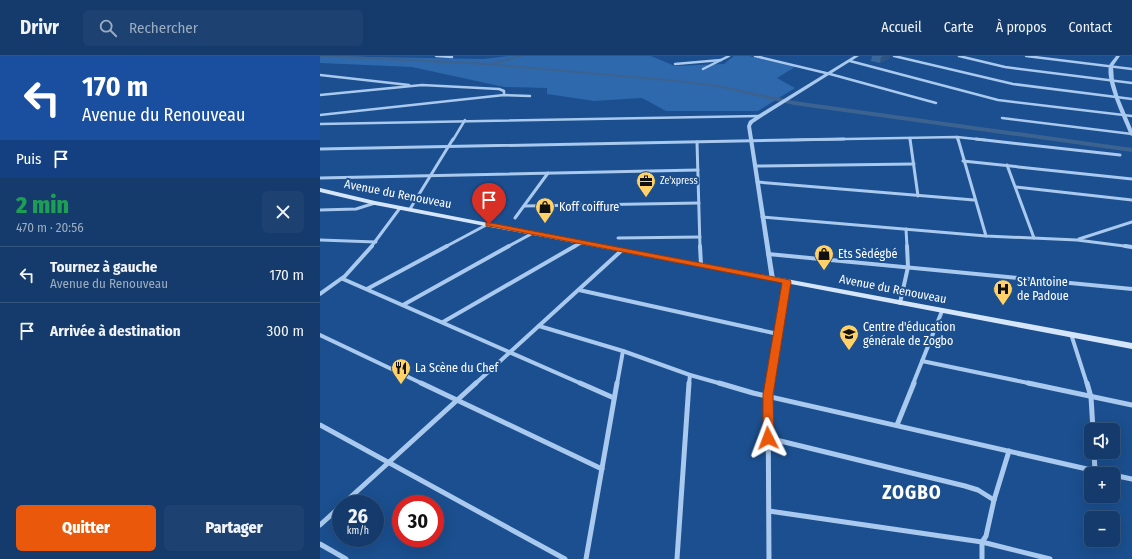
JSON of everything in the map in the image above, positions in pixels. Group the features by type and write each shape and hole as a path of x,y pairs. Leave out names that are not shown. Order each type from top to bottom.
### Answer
{"main road":[{"name":"Avenue du Renouveau","path":"320,190 375,203 533,232 621,251 1132,346"}],"street":[{"path":"436,56 452,57"},
{"path":"704,70 729,56"},
{"path":"755,56 830,74 936,103"},
{"path":"772,279 751,140 750,124 783,101 830,74 857,56"},
{"path":"894,56 1000,82 1132,99"},
{"path":"959,56 1004,67 1132,83"},
{"path":"1026,56 1132,68"},
{"path":"1062,61 1067,56"},
{"path":"1002,118 1132,134 1117,98 1112,81 1111,66 1118,56"},
{"path":"675,64 721,60"},
{"path":"850,61 998,100 1132,116"},
{"path":"320,75 417,86 485,88 504,91 504,95"},
{"path":"320,95 417,86"},
{"path":"320,115 504,95 530,96"},
{"path":"320,124 464,120 760,116"},
{"path":"410,209 464,120"},
{"path":"320,149 957,137 1120,155"},
{"path":"957,137 974,200 986,236"},
{"path":"910,138 918,196"},
{"path":"697,142 702,265"},
{"path":"963,161 1132,179"},
{"path":"755,166 914,164"},
{"path":"1007,165 1034,238"},
{"path":"320,178 698,170"},
{"path":"515,218 548,172"},
{"path":"757,182 974,200"},
{"path":"1016,187 1132,200"},
{"path":"320,210 356,209 375,203"},
{"path":"524,206 699,203"},
{"path":"320,294 343,279 363,260 400,208"},
{"path":"762,217 986,236 1077,240 1132,247"},
{"path":"1077,240 1132,222"},
{"path":"367,289 489,224"},
{"path":"900,303 908,267 906,230"},
{"path":"402,305 533,232"},
{"path":"618,238 700,236"},
{"path":"320,240 376,242"},
{"path":"443,322 581,243"},
{"path":"353,495 621,251"},
{"path":"768,254 1132,289"},
{"path":"343,279 614,398"},
{"path":"768,559 768,395 787,282"},
{"path":"578,290 778,334"},
{"path":"897,425 942,311"},
{"path":"539,326 623,351 690,375 754,393 1084,468"},
{"path":"1072,334 1091,397 1093,423"},
{"path":"320,336 602,469"},
{"path":"586,559 623,351"},
{"path":"922,361 1132,405"},
{"path":"677,559 690,375"},
{"path":"320,425 565,559"},
{"path":"768,438 965,486 985,494 994,500"},
{"path":"982,559 982,542 986,536 994,500 1009,451"},
{"path":"1120,477 1132,480"},
{"path":"769,511 982,542 1050,559"},
{"path":"320,525 332,514"},
{"path":"320,544 346,559"}],"shaded area":[{"path":"320,56 484,59 508,56 651,56 675,66 724,64 734,56 749,56 795,67 777,78 795,88 758,111 666,111 642,98 594,101 547,94 547,88 504,87 412,67 320,63"}],"waterway":[{"path":"321,56 486,64 678,81 717,86 794,103 1132,150"},
{"path":"493,63 522,56"}],"place":[{"name":"Ze'xpress","path":"646,198"},
{"name":"Koff coiffure","path":"545,224"},
{"name":"Ets Sèdégbé","path":"824,271"},
{"name":"St Antoine de Padoue","path":"1003,306"},
{"name":"Centre d'éducation générale de Zogbo","path":"849,351"},
{"name":"La Scène du Chef","path":"401,385"}],"district":[{"name":"ZOGBO","path":"912,492"}],"route":[{"path":"489,224 621,251 787,282 768,395 768,438"}]}
